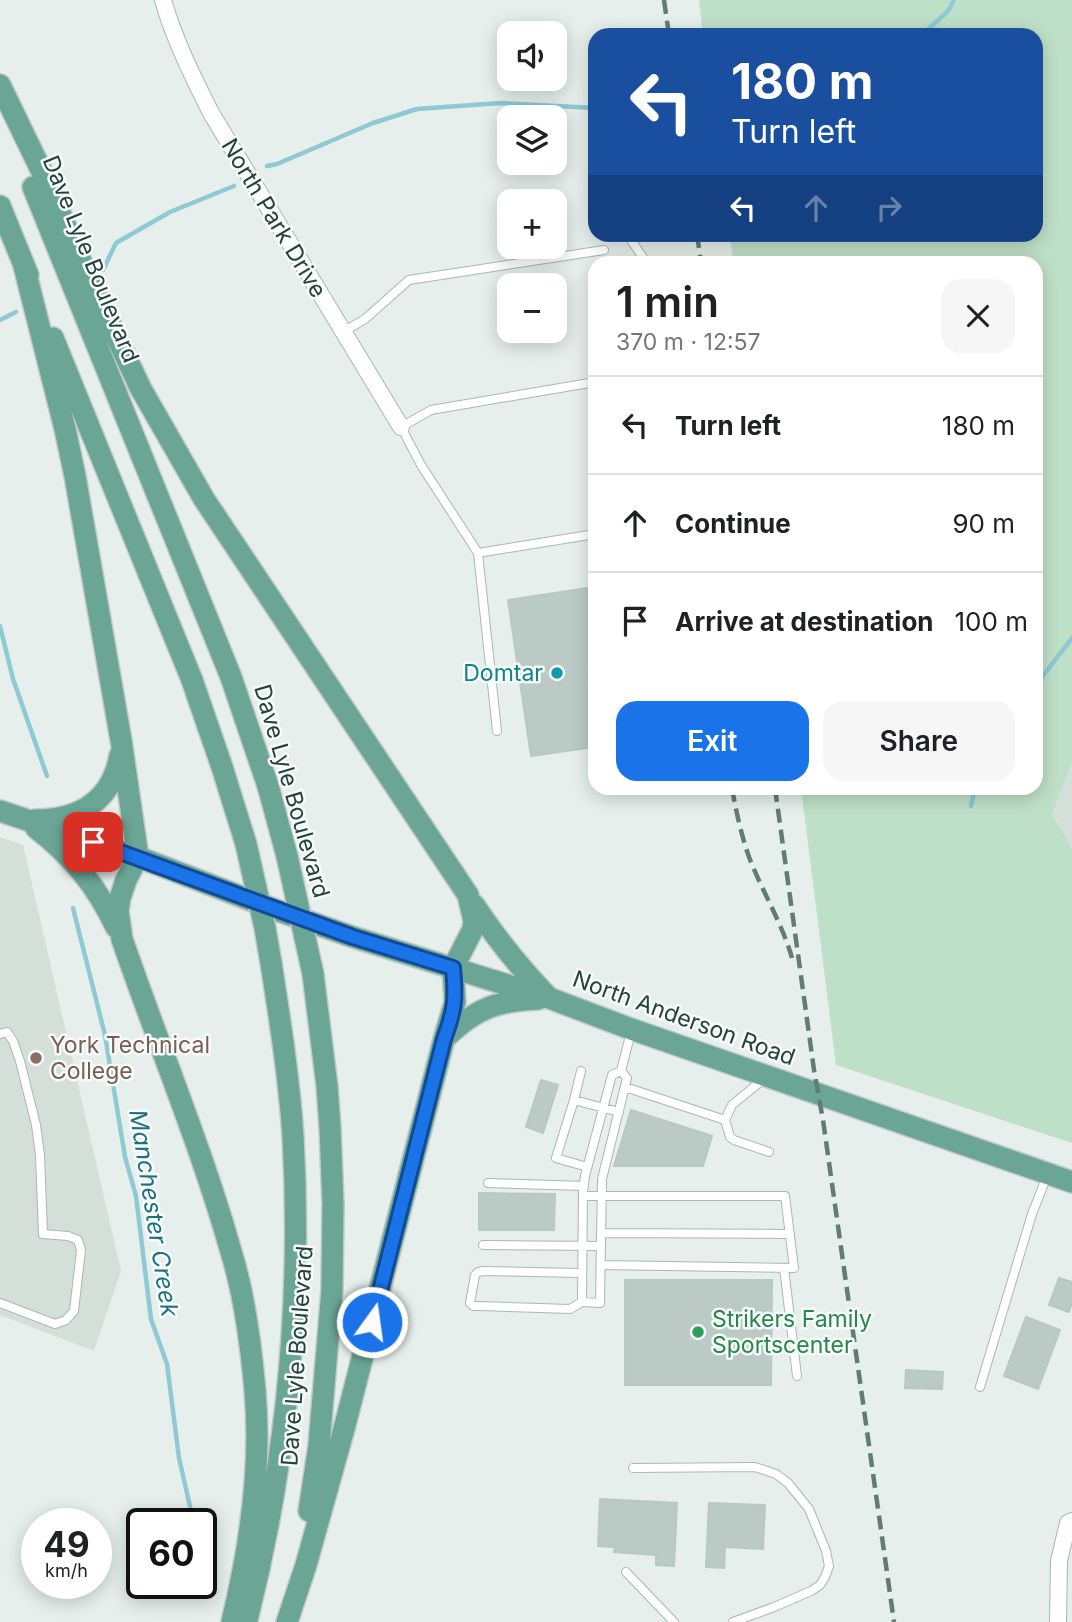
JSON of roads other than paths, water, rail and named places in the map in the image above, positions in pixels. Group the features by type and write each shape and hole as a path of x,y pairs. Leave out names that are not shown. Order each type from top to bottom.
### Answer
{"main road":[{"path":"0,85 124,355 204,499 502,946 549,998"},
{"name":"Dave Lyle Boulevard","path":"0,98 37,197 227,666 256,748 287,856 313,974 330,1127 332,1290 312,1498 286,1622"},
{"name":"Dave Lyle Boulevard","path":"0,206 192,680 246,844 271,963 293,1134 295,1280 289,1374 281,1438 261,1560 246,1622"},
{"path":"23,262 75,476 121,740 138,857 120,898 118,911 122,939"},
{"path":"26,820 47,820 69,815 100,799 116,772 121,740"},
{"name":"North Anderson Road","path":"0,811 138,857 353,937 549,998 1072,1182"},
{"path":"26,820 68,855 93,885 122,939 233,1257 247,1326 257,1432 248,1544 232,1622"},
{"path":"286,1622 306,1565 344,1429 455,1003 453,968 473,929 474,920 468,895"},
{"path":"444,1039 469,1017 495,1005 549,998"}],"street":[{"name":"North Park Drive","path":"163,0 191,73 211,113 401,427"},
{"path":"1058,1622 1059,1561 1068,1523 1072,1521"}],"lane":[{"path":"343,332 365,319 409,280 604,250"},
{"path":"497,731 478,553 421,465 401,427 431,410 588,383"},
{"path":"478,553 588,535"},
{"path":"582,1302 583,1196 587,1167 612,1076 621,1071 631,1029"},
{"path":"0,1034 7,1032 13,1041 36,1125 43,1234 78,1240 81,1250 74,1311 66,1320 55,1324 0,1304"},
{"path":"582,1273 478,1272 469,1300 473,1306 570,1309 582,1302 600,1303 602,1179 627,1078 621,1071"},
{"path":"581,1072 556,1158 587,1167"},
{"path":"767,1076 732,1105 724,1120 730,1137 734,1140 769,1152"},
{"path":"625,1087 724,1120"},
{"path":"573,1100 619,1112"},
{"path":"980,1387 1032,1214 1048,1174"},
{"path":"488,1183 584,1186"},
{"path":"583,1196 785,1196 797,1376"},
{"path":"601,1233 789,1234"},
{"path":"483,1245 601,1246"},
{"path":"601,1265 789,1268"},
{"path":"633,1468 755,1467 776,1474 788,1483 809,1509 826,1551 829,1566 820,1585 775,1607 733,1622"},
{"path":"626,1572 674,1622"}],"waterway":[{"path":"930,28 948,11 954,0"},
{"path":"267,166 373,123 417,109 500,103 588,108"},
{"path":"103,270 116,243 170,212 234,186"},
{"path":"0,320 16,312"},
{"name":"Manchester Creek","path":"0,626 13,679 47,776"},
{"path":"1043,676 1072,638"},
{"path":"971,806 973,795"},
{"name":"Manchester Creek","path":"73,908 105,1035 125,1157 136,1196 151,1319 167,1364 179,1458 190,1508"}],"railway":[{"path":"664,0 668,28"},
{"path":"698,242 700,256"},
{"path":"733,795 749,857 792,958"},
{"path":"776,795 894,1622"}],"place":[{"name":"Domtar","path":"557,673"},
{"name":"York Technical College","path":"36,1058"},
{"name":"Strikers Family Sportscenter","path":"698,1332"}]}
